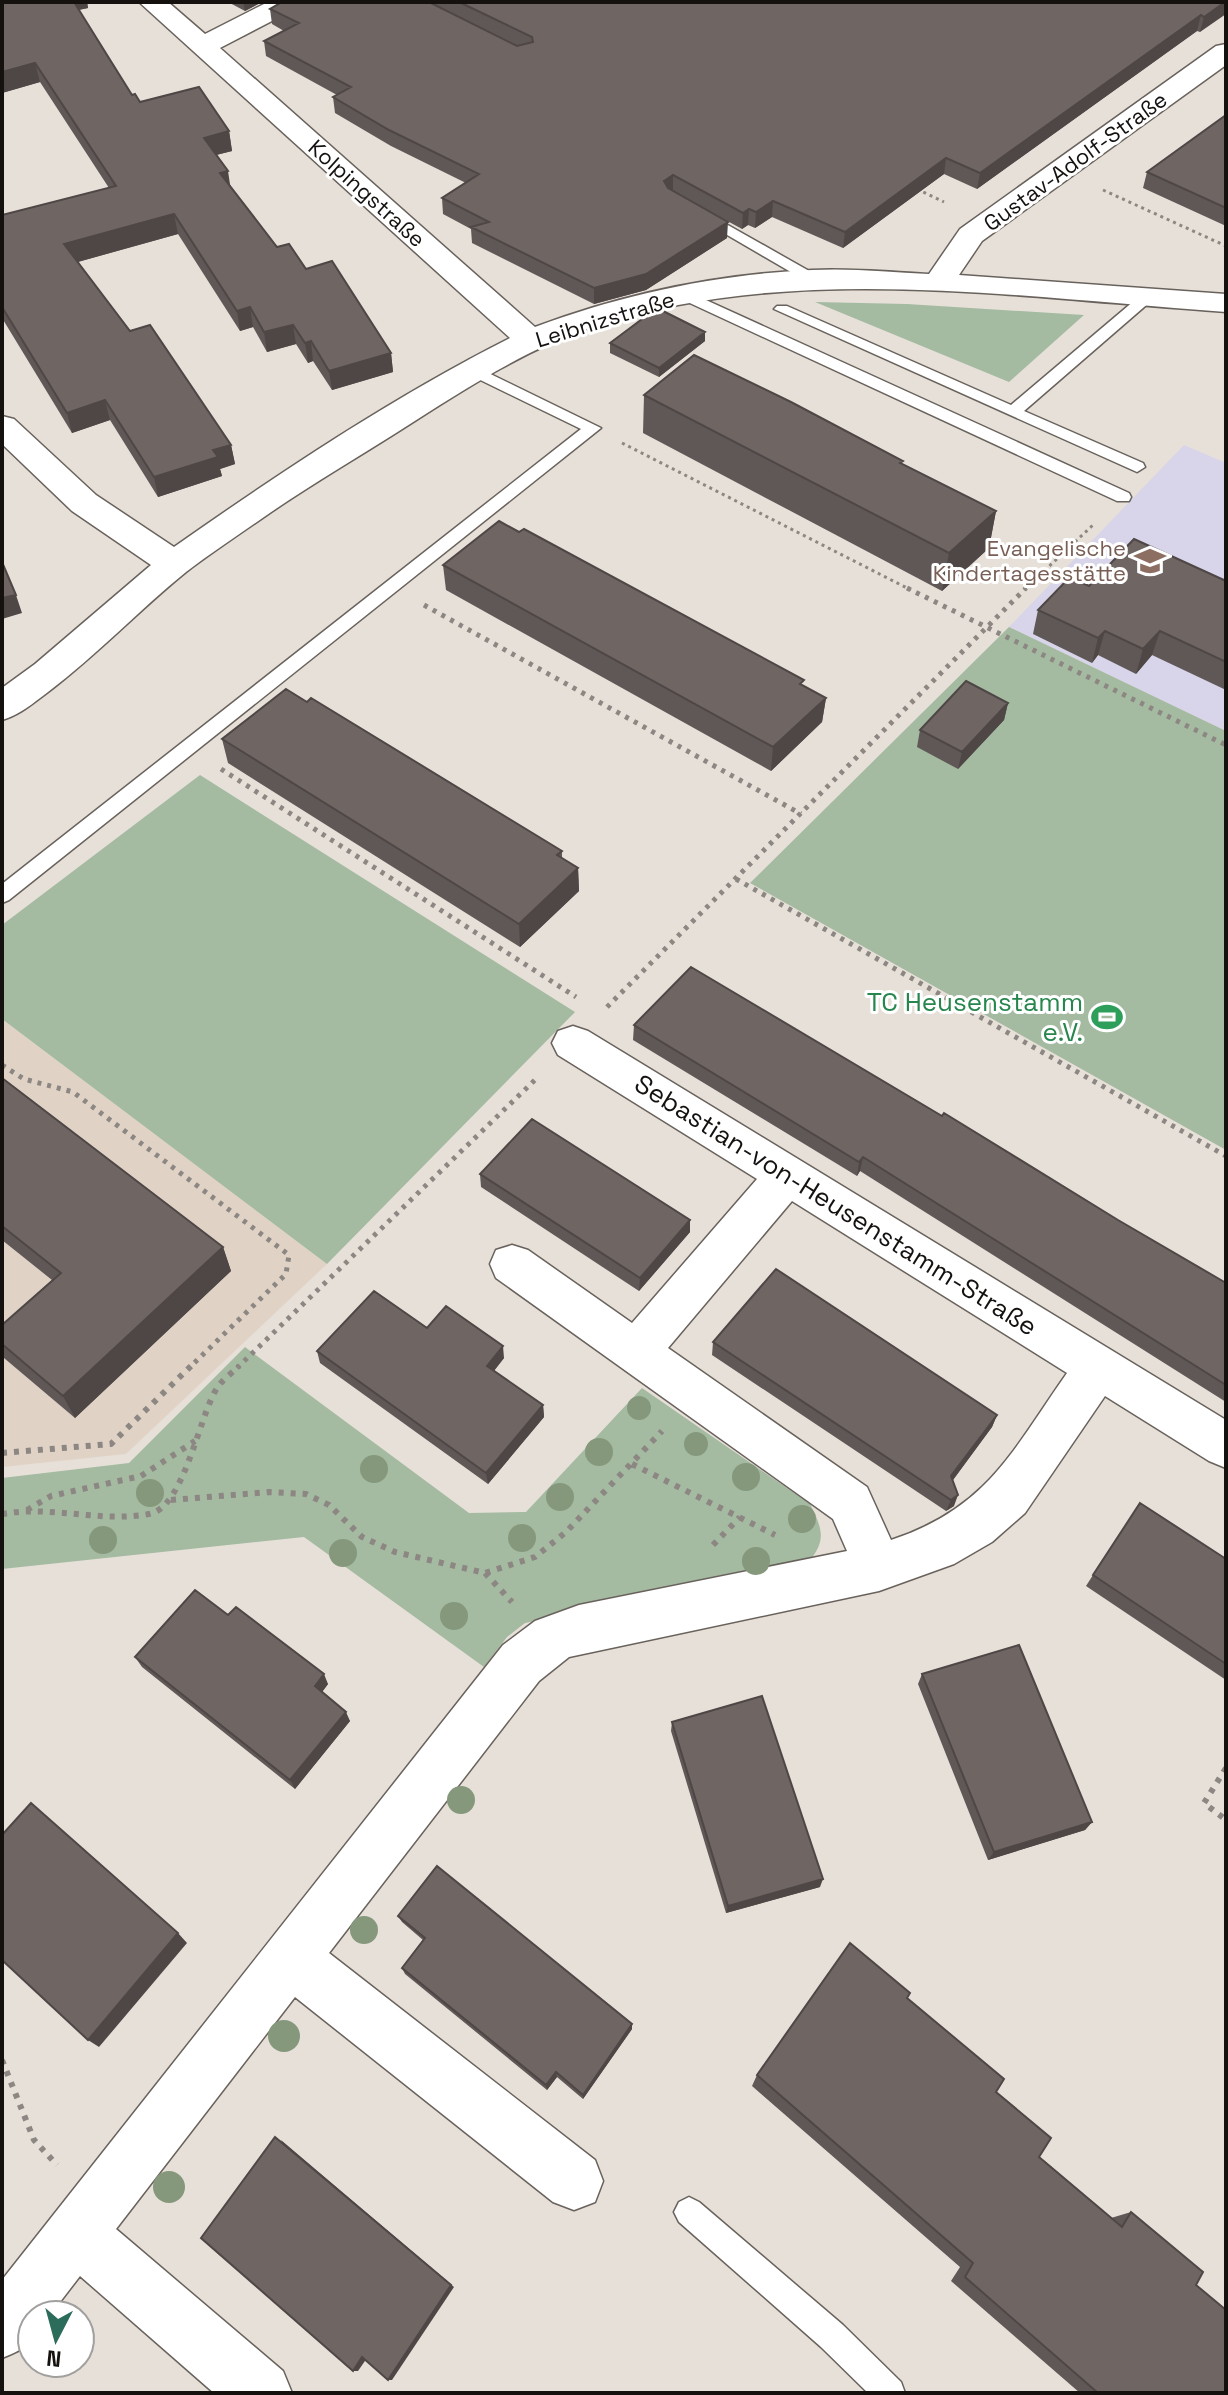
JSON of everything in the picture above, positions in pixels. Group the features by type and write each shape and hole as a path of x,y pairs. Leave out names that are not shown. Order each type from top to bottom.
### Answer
{"street":[{"name":"Kolpingstraße","path":"152,2 531,340"},
{"path":"203,46 288,2"},
{"name":"Gustav-Adolf-Straße","path":"938,283 971,235 1226,52"},
{"name":"Leibnizstraße","path":"2,707 48,673 174,564 267,499 472,370 531,340 580,321 725,287 813,279 938,283 1226,303"},
{"path":"2,426 84,503 174,564"},
{"name":"Sebastian-von-Heusenstamm-Straße","path":"580,1024 787,1175 1226,1446"},
{"path":"638,1350 787,1175"},
{"path":"512,1264 698,1392 850,1503 879,1568"},
{"path":"2,2328 521,1663 553,1638 579,1629 879,1568 937,1548 975,1526 1008,1497 1098,1367"},
{"path":"290,1958 574,2181"},
{"path":"86,2220 261,2393"}],"lane":[{"path":"687,206 813,279"},
{"path":"684,295 1123,497"},
{"path":"1013,412 1146,298"},
{"path":"782,309 1137,467"},
{"path":"2,895 593,428 472,370"},
{"path":"689,2212 832,2336 890,2393"}],"path":[{"path":"1061,170 1226,246"},
{"path":"904,183 988,223"},
{"path":"593,428 970,620 1226,745"},
{"path":"392,587 801,814"},
{"path":"189,748 580,1024"},
{"path":"736,878 1226,1156"},
{"path":"2,1065 24,1079 73,1092 289,1255 286,1274 111,1444 2,1453"},
{"path":"171,1500 269,1492 306,1494 329,1505 362,1537 395,1552 485,1573 535,1557 566,1532 698,1392"},
{"path":"26,1510 40,1499 56,1494 134,1479 154,1470 196,1440"},
{"path":"632,1464 800,1548 818,1580"},
{"path":"1226,1768 1204,1803 1226,1820"},
{"path":"2,2060 34,2140 86,2220"}],"shaded area":[{"name":"Evangelische Kindertagesstätte","path":"1184,445 1226,463 1226,731 1009,627"},
{"path":"2,1019 327,1264 126,1454 2,1467"}],"green space":[{"path":"815,302 907,304 1084,315 1009,382"},
{"name":"TC Heusenstamm e.V.","path":"1009,627 1226,731 1226,1150 750,883"},
{"path":"200,775 575,1012 327,1264 2,1019 2,925"},
{"path":"245,1347 469,1513 526,1512 642,1388 810,1504 821,1532 819,1546 802,1570 525,1623 507,1637 484,1667 304,1537 2,1569 2,1478 129,1463"}],"building":[{"path":"2,2 74,2 132,95 135,94 140,102 199,87 229,131 204,138 228,171 220,173 277,247 289,244 306,269 332,261 391,353 329,371 311,341 305,343 293,325 264,332 250,307 237,311 174,214 64,244 130,331 150,325 231,445 213,450 218,457 154,477 105,400 67,413 2,307 2,215 116,186 35,63 2,72"},
{"path":"282,2 429,2 517,46 533,42 532,37 459,2 1225,2 1204,17 1201,15 980,173 946,158 845,232 773,201 756,212 749,209 743,213 673,175 664,181 668,188 728,222 646,274 594,288 471,227 489,222 442,198 479,174 389,130 333,97 351,87 264,41 299,23 270,9"},
{"path":"1226,115 1226,208 1147,172"},
{"path":"657,308 705,332 659,368 610,343"},
{"path":"694,355 791,402 903,461 900,463 996,511 949,553 644,395"},
{"path":"499,521 519,532 524,529 804,680 800,684 826,698 773,747 443,565"},
{"path":"1134,539 1226,581 1226,662 1160,631 1143,649 1105,631 1098,638 1038,610 1070,577 1089,586"},
{"path":"2,562 16,595 2,598"},
{"path":"966,681 1008,703 962,752 920,730"},
{"path":"286,689 307,702 311,698 562,851 557,855 578,868 519,924 222,739"},
{"path":"691,967 942,1116 944,1113 1226,1283 1226,1385 863,1157 859,1162 634,1025"},
{"path":"2,1078 223,1247 63,1396 2,1344 2,1325 61,1273 2,1226"},
{"path":"532,1119 690,1220 640,1278 480,1174"},
{"path":"776,1269 997,1415 951,1476 958,1495 951,1500 713,1342"},
{"path":"374,1291 427,1328 446,1306 503,1346 487,1366 543,1405 486,1473 317,1351"},
{"path":"1140,1503 1226,1559 1226,1664 1093,1575"},
{"path":"195,1590 228,1615 236,1607 324,1674 315,1686 346,1712 290,1780 135,1657"},
{"path":"1019,1645 1092,1822 994,1852 922,1674"},
{"path":"762,1696 823,1879 728,1906 672,1722"},
{"path":"31,1803 178,1933 88,2040 2,1960 2,1835"},
{"path":"437,1866 632,2024 583,2095 556,2072 546,2085 402,1968 425,1938 398,1916"},
{"path":"850,1943 910,1993 907,1998 1004,2079 996,2092 1051,2138 1039,2157 1122,2227 1131,2212 1203,2272 1196,2285 1226,2310 1226,2393 1098,2393 965,2277 973,2263 757,2075"},
{"path":"275,2137 451,2285 388,2380 362,2357 353,2371 201,2238"}],"place":[{"name":"Evangelische Kindertagesstätte","path":"1150,561"},
{"name":"TC Heusenstamm e.V.","path":"1107,1017"}]}
